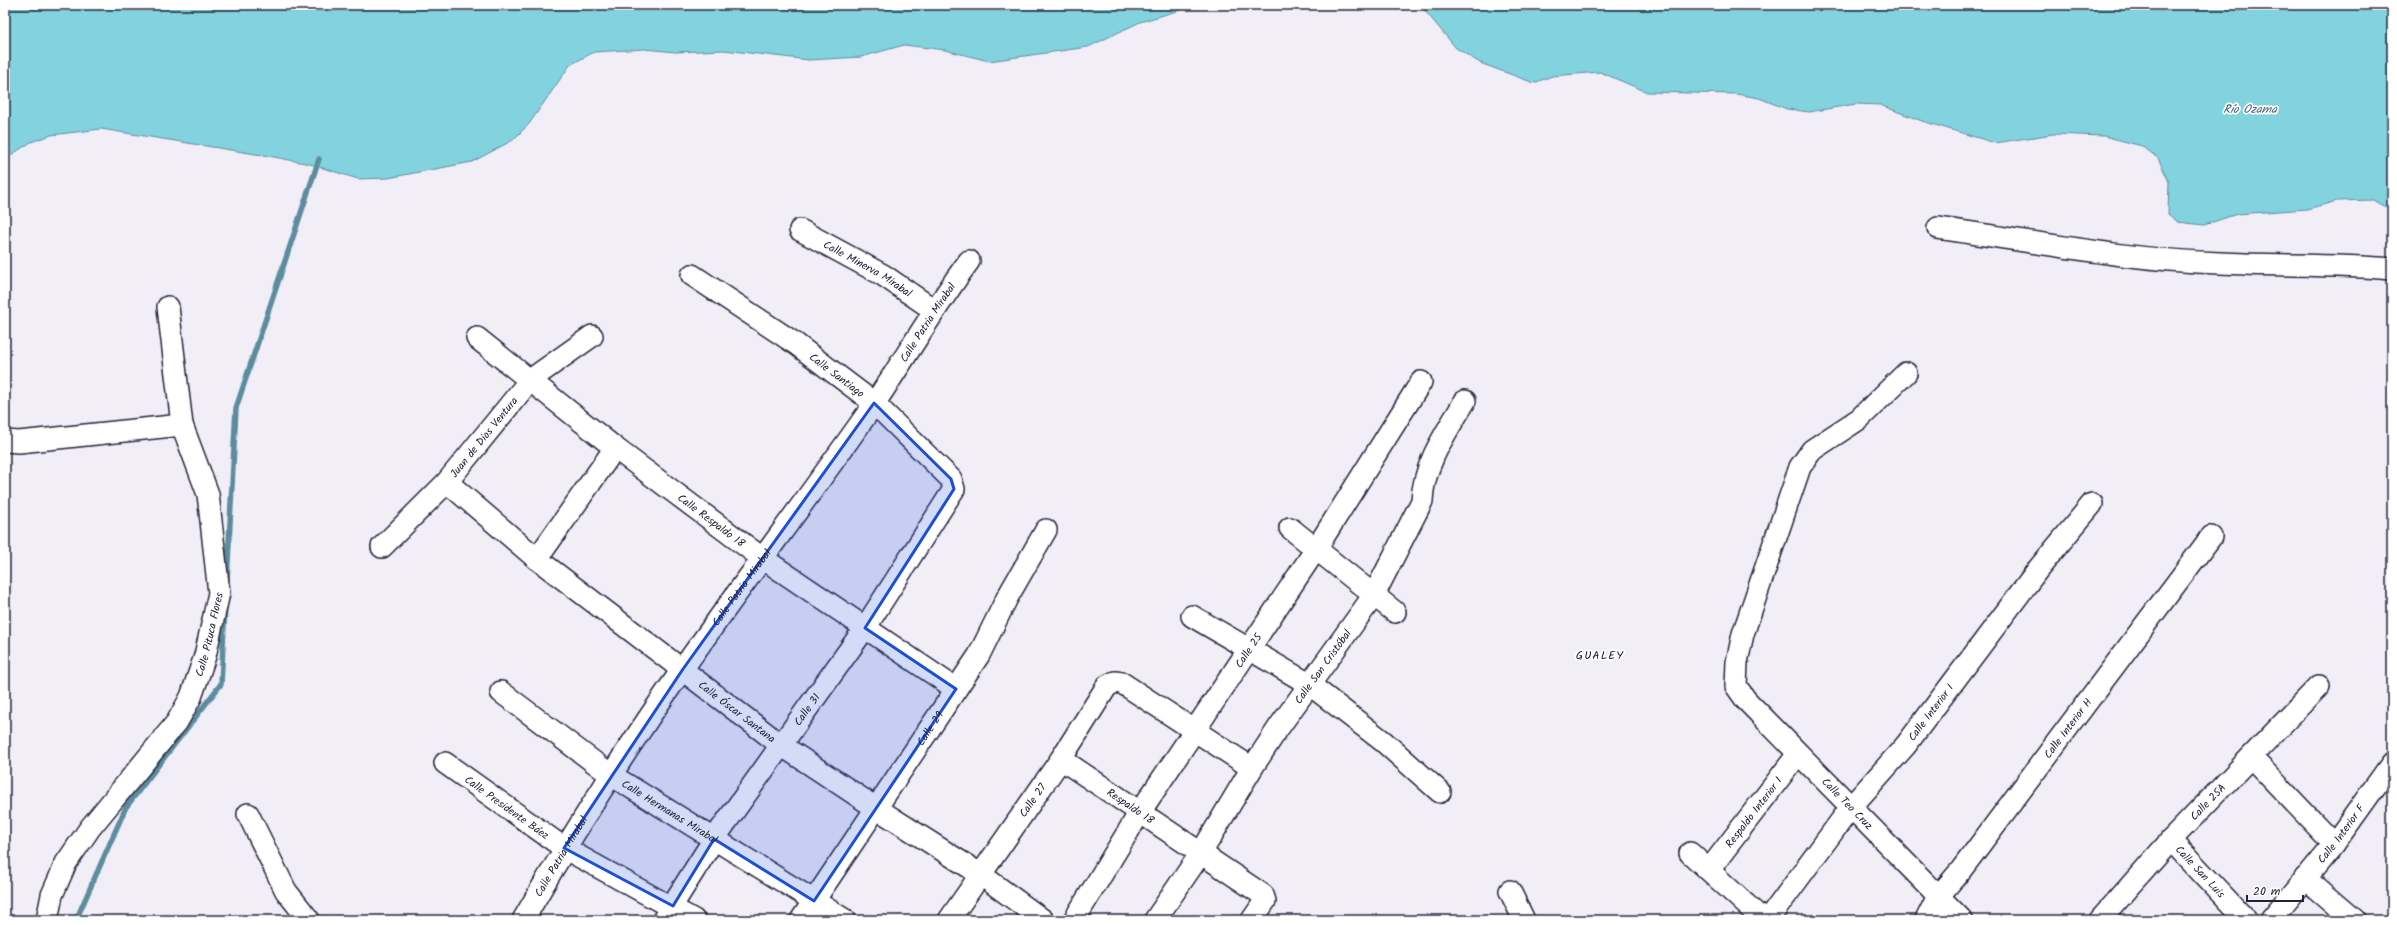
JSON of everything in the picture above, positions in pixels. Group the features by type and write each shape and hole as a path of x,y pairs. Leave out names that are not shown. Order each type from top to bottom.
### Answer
{"street":[{"path":"1938,228 2148,258 2220,263 2344,265 2392,270"},
{"name":"Calle Minerva Mirabal","path":"800,230 883,275 934,310"},
{"name":"Calle Patria Mirabal","path":"523,920 564,848 611,775 683,669 874,403 934,310 969,260"},
{"name":"Calle Santiago","path":"692,275 796,344 874,403 951,479 954,490 950,498"},
{"name":"Calle Pituca Flores","path":"47,920 52,895 66,862 90,828 177,722 191,697 205,656 219,593 208,494 182,425 168,307"},
{"name":"Juan de Dios Ventura","path":"382,547 447,482 530,380 592,336"},
{"name":"Calle Respaldo 18","path":"477,338 615,448 762,558 956,689"},
{"name":"Calle Teo Cruz","path":"1906,373 1859,419 1812,450 1800,467 1743,634 1737,662 1736,686 1746,700 1798,754 1938,898 1962,920"},
{"name":"Calle 25","path":"1074,920 1140,812 1316,549 1422,382"},
{"name":"Calle San Cristóbal","path":"1155,920 1201,852 1252,768 1309,684 1374,595 1422,501 1422,489 1440,443 1465,401"},
{"path":"5,441 19,442 182,425"},
{"path":"537,559 615,448"},
{"name":"Calle Óscar Santana","path":"447,482 537,559 781,745 980,874 1043,920"},
{"name":"Calle 31","path":"668,913 714,839 865,628 950,498"},
{"name":"Calle Interior I","path":"1768,920 1851,807 1906,745 2039,568 2092,504"},
{"path":"1290,528 1395,612"},
{"name":"Calle 29","path":"801,920 979,655 1006,598 1046,530"},
{"name":"Calle Interior H","path":"1926,920 1938,898 1961,870 2211,537"},
{"path":"1192,616 1251,648 1309,684 1384,742 1440,792"},
{"name":"Calle 27","path":"949,920 1061,759 1107,686 1115,682 1122,683 1194,730"},
{"name":"Calle 25A","path":"2100,920 2170,840 2319,686"},
{"name":"Calle Hermanas Mirabal","path":"501,692 611,775 845,920"},
{"path":"1194,730 1252,768"},
{"name":"Respaldo Interior I","path":"1709,870 1798,754"},
{"path":"2251,757 2334,844"},
{"name":"Respaldo 18","path":"1061,759 1263,894 1265,901 1252,920"},
{"name":"Calle Presidente Báez","path":"445,763 564,848 668,913 694,920"},
{"name":"Calle Interior F","path":"2271,920 2334,844 2392,763"},
{"path":"248,814 286,891 309,920"},
{"name":"Calle San Luis","path":"2170,840 2246,920"},
{"path":"1690,854 1763,920"},
{"path":"2305,878 2354,920"},
{"path":"1510,892 1524,920"}],"highlighted area":[{"path":"874,403 951,479 954,489 950,498 865,628 956,689 814,901 714,839 673,906 564,848 683,669"}],"water":[{"path":"5,5 1197,5 1140,22 1088,47 989,61 945,50 904,45 861,57 809,60 724,50 676,52 644,49 594,52 570,65 529,124 513,140 472,162 388,178 358,179 310,164 101,129 51,135 31,142 5,159"},
{"name":"Río Ozama","path":"1420,5 2392,5 2392,210 2373,200 2337,201 2307,209 2237,214 2204,225 2178,222 2168,214 2169,182 2158,158 2142,146 2104,136 2053,134 1995,143 1922,121 1880,105 1856,104 1809,112 1787,109 1759,98 1736,94 1647,92 1600,72 1552,76 1534,83 1480,63 1456,48"}],"waterway":[{"path":"227,581 236,408 319,159"},
{"path":"76,920 126,807 221,684 225,607"}],"district":[{"name":"GUALEY","path":"1600,655"}]}
